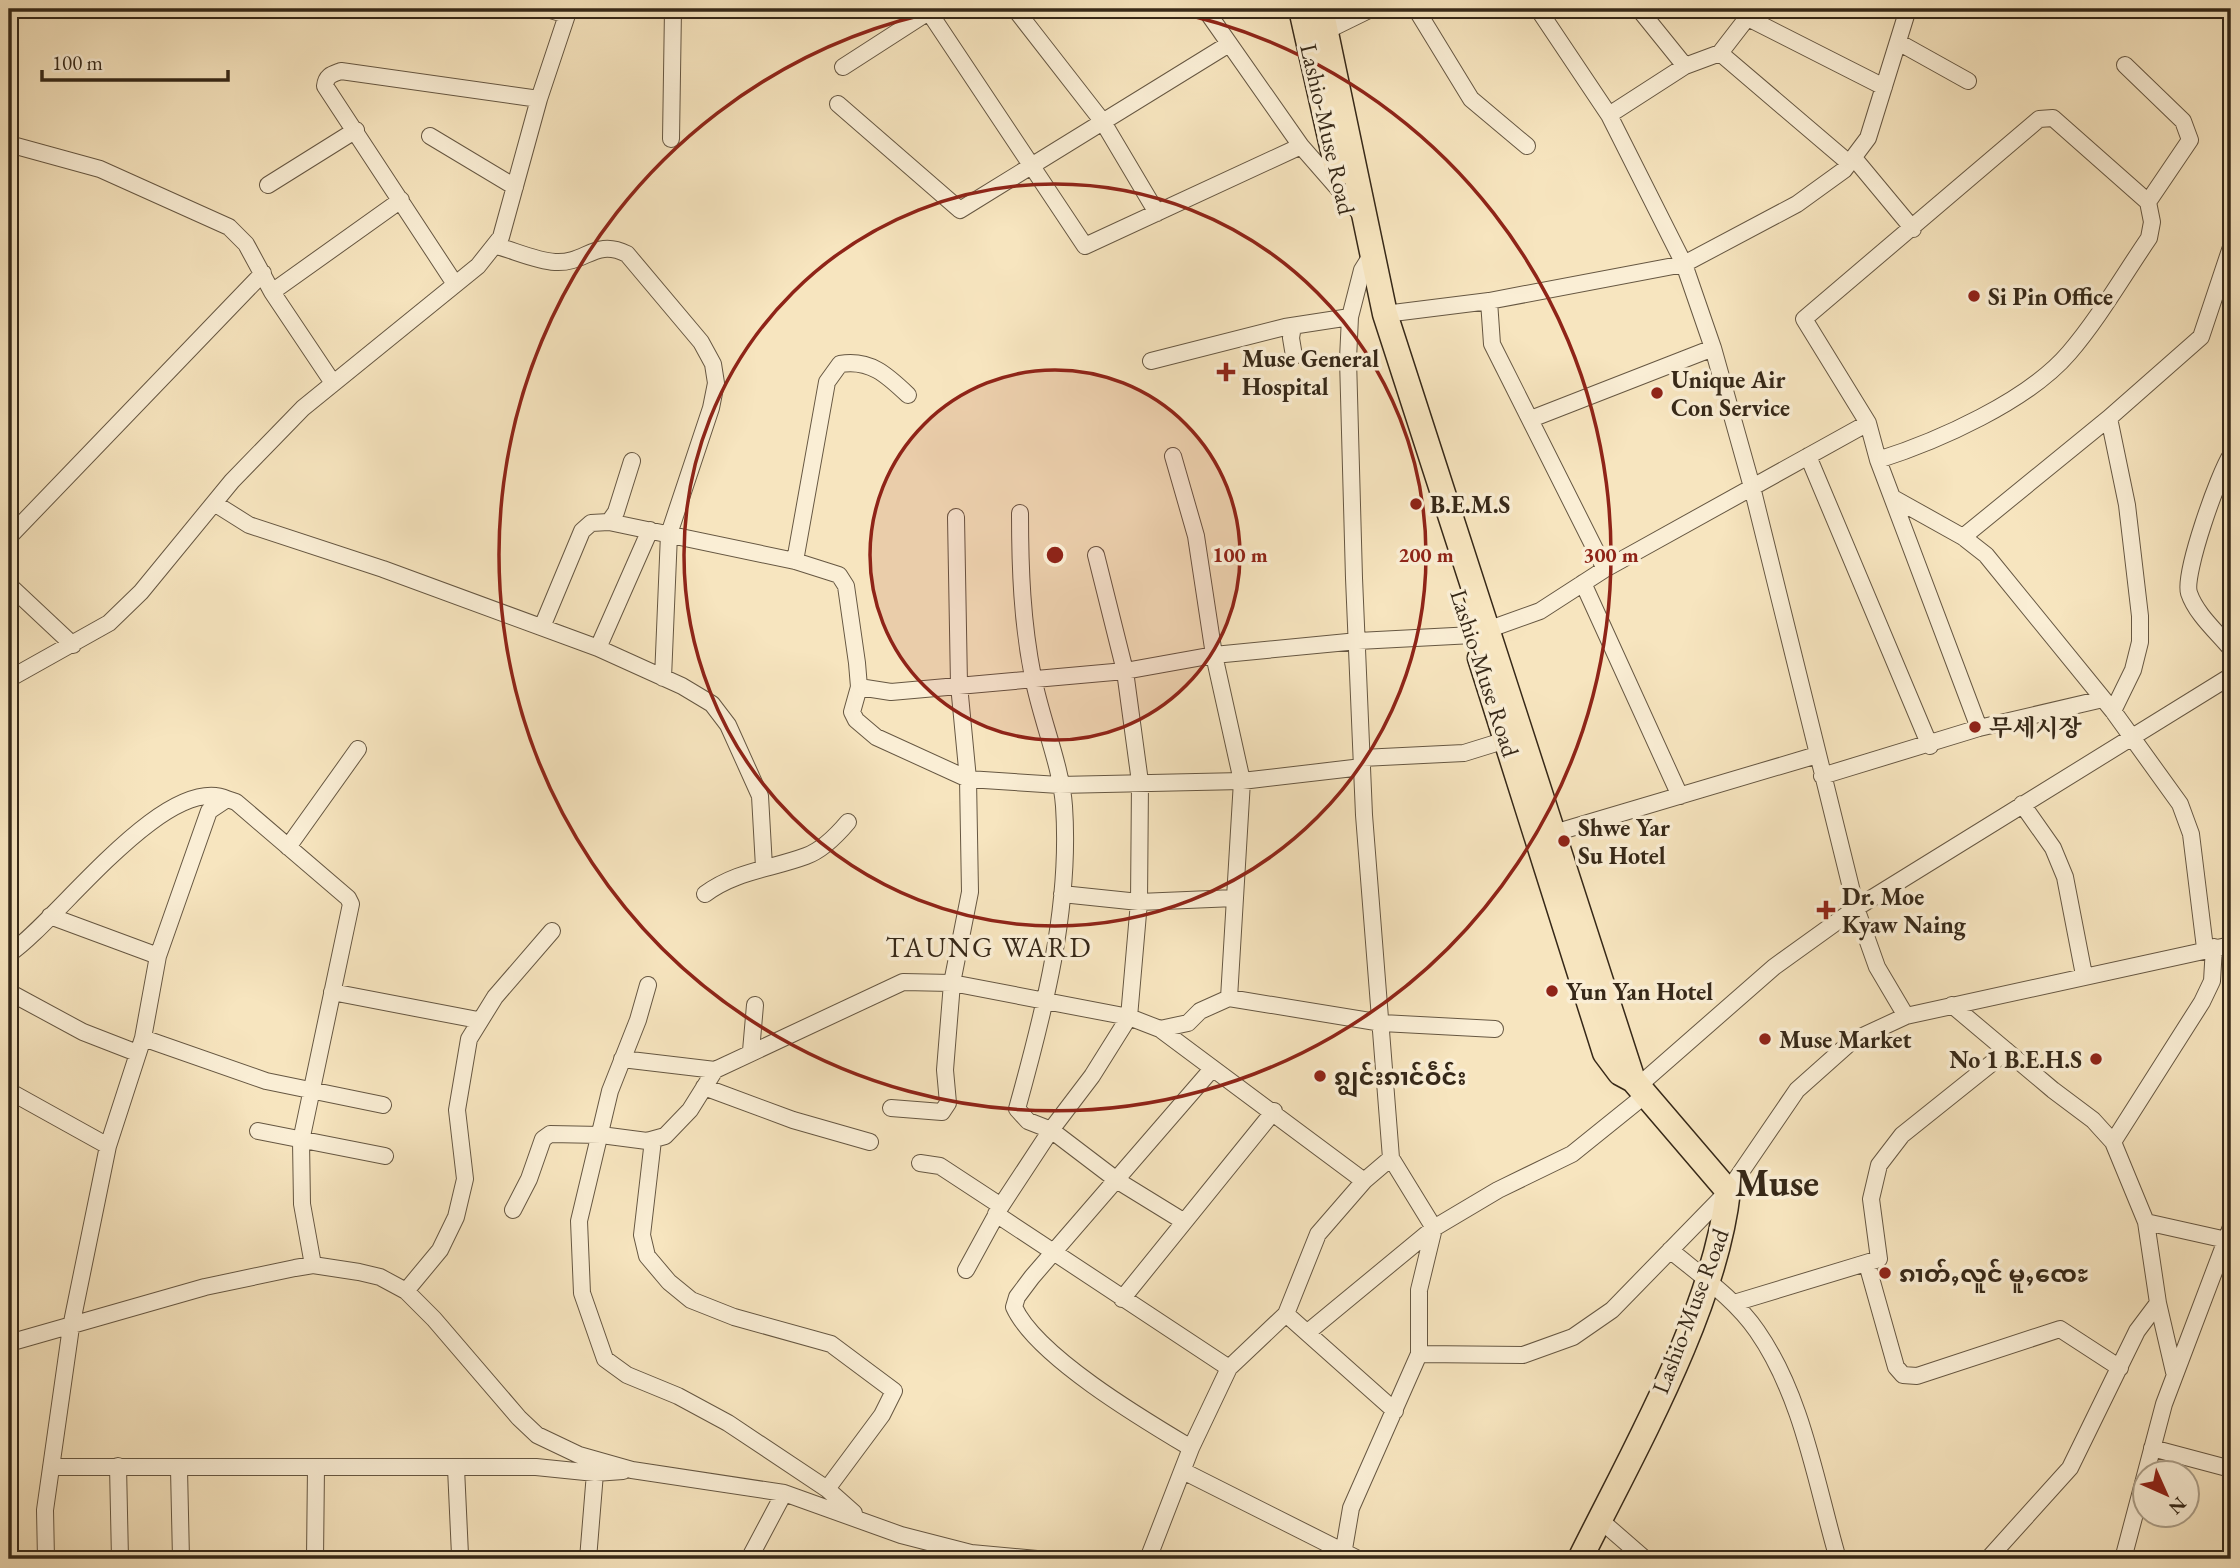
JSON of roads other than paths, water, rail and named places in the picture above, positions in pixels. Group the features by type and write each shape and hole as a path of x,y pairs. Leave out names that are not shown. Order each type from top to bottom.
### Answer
{"highway":[{"name":"Lashio-Muse Road","path":"1301,9 1318,26 1363,217 1370,317 1481,633 1506,740 1546,835"},
{"name":"Lashio-Muse Road","path":"1318,26 1343,198 1385,314 1481,633 1546,835 1638,1088 1728,1191 1725,1222 1685,1339 1580,1559"}],"street":[{"path":"9,679 109,623 141,592 214,503 265,447 333,383 455,285 497,246 539,99 568,12 547,9"},
{"path":"671,139 673,9"},
{"path":"1015,9 1103,122 1157,213"},
{"path":"1205,9 1301,145 1343,198 1363,217"},
{"path":"1318,26 1371,9"},
{"path":"1416,9 1471,99 1527,146"},
{"path":"1538,9 1609,115 1684,264 1713,348 1752,487 1856,908 1877,967 1906,1016"},
{"path":"1639,9 1685,66"},
{"path":"1385,314 1489,301 1684,264 1797,204 1852,160 1868,138 1908,9"},
{"path":"842,67 931,10 1085,246 1301,145"},
{"path":"1609,115 1685,66 1720,53 1751,13 1884,87"},
{"path":"1898,42 1968,81"},
{"path":"838,104 960,210 1229,44"},
{"path":"1720,53 1852,160 1913,229"},
{"path":"2125,65 2183,121 2190,132 2190,140 2148,202"},
{"path":"455,285 325,86 329,75 341,72 539,99"},
{"path":"1878,460 1921,446 1993,410 2029,387 2068,354 2149,238 2153,229 2148,202 2053,118 2039,119 1913,229 1804,316 1804,322 1868,423 1878,460 1895,499 1979,729"},
{"path":"268,185 356,130"},
{"path":"429,136 515,187"},
{"path":"9,144 100,169 229,227 333,383"},
{"path":"272,292 401,201"},
{"path":"497,246 555,262 583,257 593,249 614,248 627,254 701,342 712,364 716,383 711,408 669,534 663,678"},
{"path":"1963,537 2109,418 2201,337 2231,247"},
{"path":"1344,1549 1351,1508 1419,1354 1419,1290 1434,1228 1391,1158 1362,762 1348,359 1350,317 1367,262"},
{"path":"9,537 262,273"},
{"path":"1489,301 1492,344 1605,569"},
{"path":"1151,361 1293,326 1350,317"},
{"path":"1293,326 1291,338 1294,356"},
{"path":"1531,419 1713,348"},
{"path":"796,561 827,382 839,364 858,361 893,381 908,395"},
{"path":"1822,776 1930,746 1979,729 2108,705 2133,670 2140,642 2140,616 2127,505 2109,418"},
{"path":"859,687 891,692 1125,671 1214,655 1358,641 1481,633 1540,611 1605,569 1868,423"},
{"path":"2231,455 2209,503 2188,589 2193,604 2231,649"},
{"path":"1173,456 1196,536 1214,655 1242,781 1229,998"},
{"path":"1808,456 1930,746"},
{"path":"609,522 616,512 632,461"},
{"path":"1895,499 1963,537 1986,555 2108,705 2180,804 2191,834 2210,948 2212,981 2202,1002 2113,1142"},
{"path":"214,503 249,525 597,648 712,704 729,725 760,796 764,867"},
{"path":"1020,513 1020,597 1033,678 1064,805 1062,894 1055,950 1040,1028 1017,1109 1028,1121 1051,1130 1118,1181 1183,1221"},
{"path":"891,1108 942,1112 946,1108 951,984 970,892 968,779 960,685 956,517"},
{"path":"542,627 582,531 591,523 609,522 796,561 839,575 846,586 859,687 852,712 861,725 876,737 968,779 1059,785 1242,781 1362,762 1464,753 1506,740"},
{"path":"597,648 650,530"},
{"path":"966,1270 998,1210 1051,1130 1092,1076 1129,1017 1139,902 1140,782 1125,671 1096,555"},
{"path":"1583,583 1680,796"},
{"path":"9,585 73,645"},
{"path":"1308,1332 1434,1228 1498,1190 1572,1154 1638,1088 1774,967 1856,908 2231,676"},
{"path":"288,847 358,750"},
{"path":"1546,835 1817,755"},
{"path":"9,954 91,873 156,819 193,797 211,794 236,802 351,904 301,1141 302,1204 313,1265"},
{"path":"46,1559 45,1510 71,1327 108,1146 140,1045 158,956 209,811 227,799"},
{"path":"2022,804 2053,848 2065,877 2084,975"},
{"path":"705,894 722,881 807,856 832,840 848,822"},
{"path":"1062,894 1139,902 1235,898"},
{"path":"50,916 158,956"},
{"path":"406,1291 440,1250 456,1217 466,1179 457,1110 469,1039 478,1020 552,931"},
{"path":"1419,1354 1523,1354 1573,1337 1612,1310 1728,1191 1797,1090 1852,1041 1906,1016 1952,1004 2231,945"},
{"path":"513,1210 529,1179 542,1139 554,1133 653,1140 675,1128 715,1070 903,982 951,984 1044,1001 1129,1017 1160,1029 1212,1069 1274,1111 1364,1181"},
{"path":"648,985 610,1091 579,1221 582,1293 605,1359 626,1375 678,1396 728,1423 827,1489 864,1521"},
{"path":"9,992 83,1032 140,1045 266,1081 383,1105"},
{"path":"332,992 478,1020"},
{"path":"1160,1029 1188,1023 1200,1011 1229,998 1382,1023 1495,1029"},
{"path":"1952,1004 2093,1120 2113,1142 2146,1222 2158,1303 2174,1372"},
{"path":"751,1051 755,1005"},
{"path":"1734,1303 1879,1259 1872,1223 1871,1199 1879,1165 1902,1135 2007,1051"},
{"path":"622,1059 715,1070"},
{"path":"1192,1448 1150,1423 1059,1357 1018,1316 1014,1307 1017,1297 1053,1253 1118,1181 1212,1069"},
{"path":"704,1087 793,1120 870,1142"},
{"path":"9,1091 108,1146"},
{"path":"1122,1299 1274,1111"},
{"path":"258,1131 385,1156"},
{"path":"653,1140 642,1235 647,1256 669,1282 691,1300 734,1317 831,1344 894,1391 881,1415 827,1489"},
{"path":"1148,1559 1192,1448 1228,1368 1286,1314 1318,1234 1364,1181 1391,1158"},
{"path":"920,1163 940,1166 1053,1253 1228,1368"},
{"path":"2123,1559 2174,1372 2229,1236 2146,1222"},
{"path":"1670,1250 1734,1303 1758,1331 1791,1394 1838,1559"},
{"path":"1867,1264 1896,1367 1903,1375 1917,1376 2060,1329 2120,1368"},
{"path":"9,1343 205,1287 313,1265 380,1277 406,1291 537,1435 579,1455 632,1470 784,1493 864,1521 971,1553 1037,1559"},
{"path":"1988,1559 2070,1468 2137,1331 2158,1303"},
{"path":"1286,1314 1395,1411"},
{"path":"2152,1448 2231,1469"},
{"path":"118,1466 120,1559"},
{"path":"51,1467 536,1467 595,1473 632,1470"},
{"path":"315,1559 316,1467"},
{"path":"456,1468 460,1555"},
{"path":"178,1469 181,1559"},
{"path":"1183,1472 1344,1549 1358,1559"},
{"path":"588,1559 595,1473"},
{"path":"749,1559 784,1493"},
{"path":"1599,1519 1644,1559"}],"place":[{"name":"Si Pin Office","path":"1974,296"},
{"name":"Muse General Hospital","path":"1226,372"},
{"name":"Unique Air Con Service","path":"1657,393"},
{"name":"B.E.M.S","path":"1416,504"},
{"name":"무세시장","path":"1975,727"},
{"name":"Shwe Yar Su Hotel","path":"1564,841"},
{"name":"Dr. Moe Kyaw Naing","path":"1826,910"},
{"name":"Yun Yan Hotel","path":"1552,991"},
{"name":"Muse Market","path":"1765,1039"},
{"name":"No 1 B.E.H.S","path":"2096,1059"},
{"name":"ၵျွင်းၵၢင်ဝဵင်း","path":"1320,1076"},
{"name":"ၵၢတ်ႇလူင် မူႇၸေႊ","path":"1885,1273"}],"district":[{"name":"TAUNG WARD","path":"989,947"},
{"name":"Muse","path":"1777,1182"}]}
